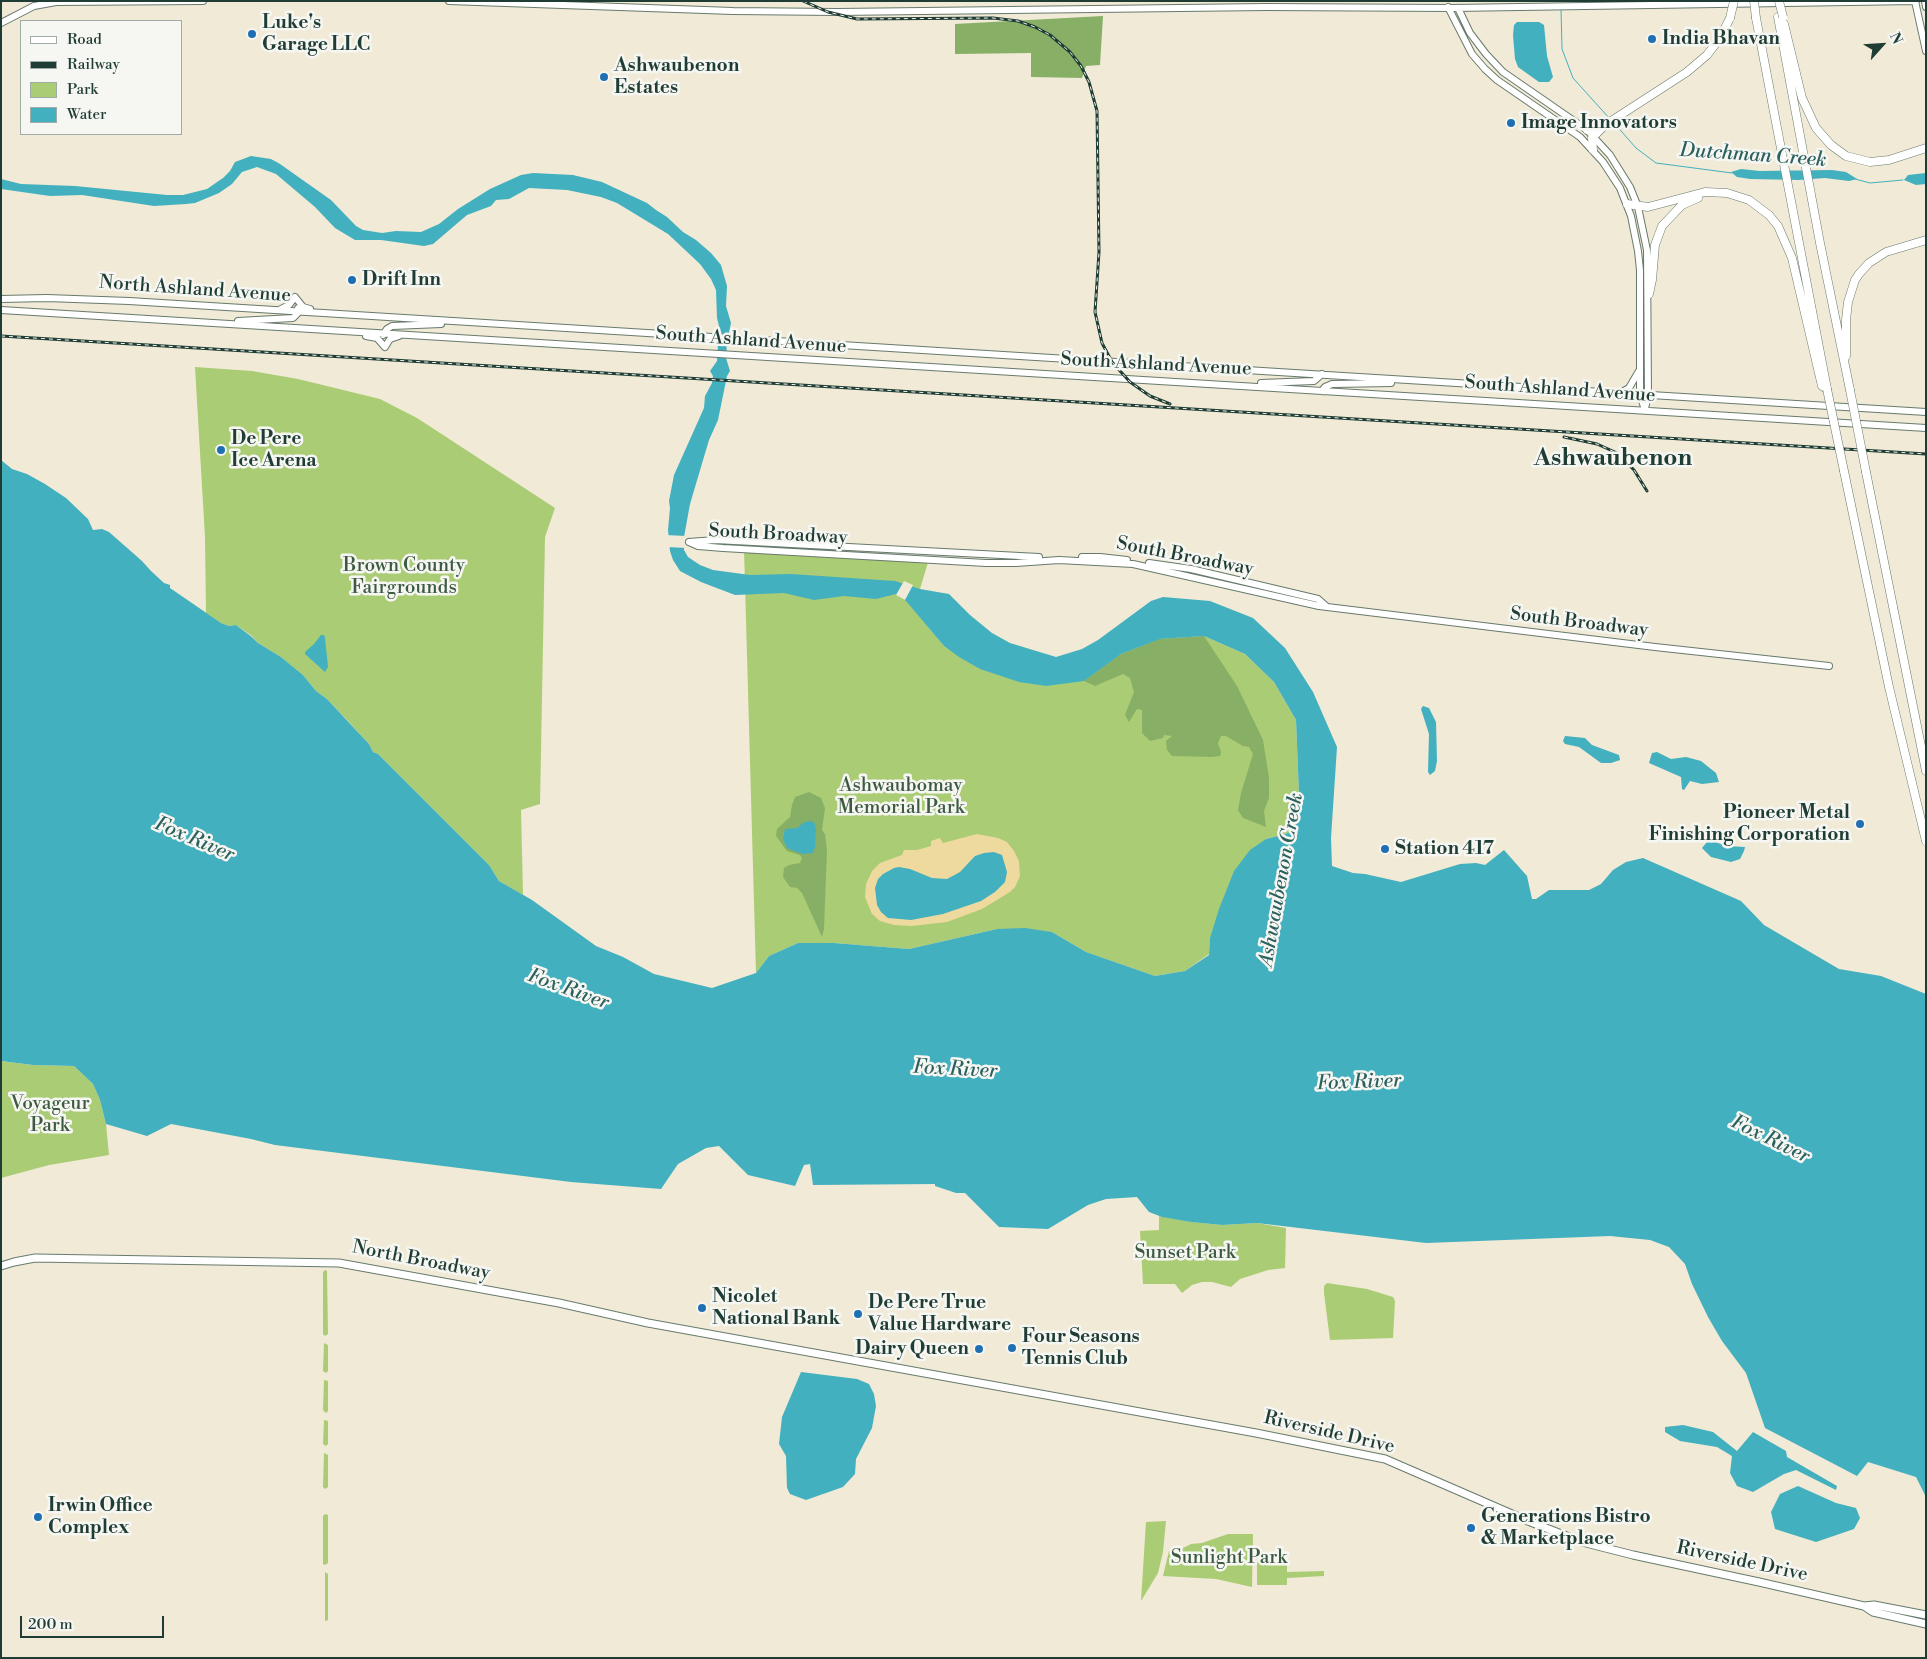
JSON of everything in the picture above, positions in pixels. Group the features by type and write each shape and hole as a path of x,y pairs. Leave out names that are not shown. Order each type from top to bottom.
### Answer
{"highway":[{"path":"1593,150 1593,136 1606,125 1686,72 1708,55 1720,38 1730,18 1734,1"},
{"path":"1754,1 1827,389 1889,687 1926,841"},
{"path":"1777,1 1805,164 1926,771"},
{"path":"1780,17 1802,98 1816,128 1830,145 1846,156 1870,162 1889,160 1926,148"},
{"path":"1587,130 1606,125"},
{"path":"1627,204 1638,207 1653,206 1705,192 1740,196 1760,206 1778,226 1789,249 1797,271 1822,386 1827,389"},
{"path":"1648,294 1652,280 1655,245 1662,226 1682,205 1714,193"},
{"path":"1845,368 1846,311 1855,280 1864,268 1881,254 1926,240"}],"main road":[{"path":"1,24 34,6 55,2 203,1"},
{"path":"449,1 794,12 1266,7 1458,8 1915,1 1926,51"},
{"path":"1925,1 1926,7"},
{"path":"1448,8 1472,54 1485,69 1497,80 1580,137 1609,170 1627,204 1636,234 1640,270 1640,394 1645,410"},
{"path":"1458,8 1470,33 1503,72 1593,136 1619,168 1638,207 1648,250 1648,394 1645,410"},
{"path":"280,310 289,305 295,297 303,307 308,309 418,315 436,320"},
{"name":"North Ashland Avenue","path":"1,299 87,299 386,317"},
{"path":"222,323 242,320 288,319 296,316 298,302"},
{"name":"North Ashland Avenue","path":"1,310 384,333"},
{"name":"South Ashland Avenue","path":"386,317 1926,412"},
{"path":"382,341 384,333 389,327 440,324 450,321"},
{"path":"269,326 271,330 371,336 382,341 385,347 392,338 408,334"},
{"name":"South Ashland Avenue","path":"384,333 1926,428"},
{"path":"1620,393 1629,388 1640,370"},
{"path":"1248,386 1259,383 1314,382 1322,374"},
{"path":"1322,391 1332,384 1414,381"},
{"name":"South Broadway","path":"1326,606 1318,599 1191,569 1106,557 1029,558 987,554 715,540 689,542 693,545 714,548 986,563 1059,560 1133,564 1326,606 1645,646 1829,666"},
{"name":"North Broadway","path":"1,1266 35,1258 338,1263 831,1356"},
{"name":"Riverside Drive","path":"831,1356 1256,1433 1385,1459 1528,1521 1582,1542 1864,1606 1874,1605 1926,1615"},
{"name":"Riverside Drive","path":"1864,1606 1873,1612 1926,1624"}],"green space":[{"path":"1103,16 1100,65 1086,66 1082,78 1031,77 1031,53 955,54 955,24"},
{"name":"Brown County Fairgrounds","path":"195,367 252,371 298,379 380,399 417,418 555,508 545,537 540,804 521,810 523,895 499,881 489,865 378,754 373,752 369,744 327,699 316,691 303,675 236,625 229,626 221,623 206,613 205,537"},
{"name":"Ashwaubomay Memorial Park","path":"744,549 929,559 920,589 907,601 944,646 980,669 1121,654 1160,639 1204,636 1245,654 1274,682 1296,720 1299,794 1295,828 1286,834 1266,839 1210,938 1209,954 1185,971 1155,976 1086,952 1052,932 997,929 909,949 834,943 798,943 769,956 756,973"},
{"path":"1204,636 1237,686 1263,740 1269,778 1269,798 1264,811 1266,827 1243,818 1238,810 1241,793 1253,754 1249,747 1243,746 1226,736 1221,736 1218,743 1221,752 1220,756 1172,756 1167,750 1166,741 1172,736 1164,735 1163,738 1150,741 1142,733 1142,710 1137,709 1129,722 1125,715 1134,692 1130,678 1123,674 1095,686 1084,681 1121,654 1159,639"},
{"path":"809,792 821,798 825,808 822,830 825,834 827,850 824,929 822,937 802,893 797,888 790,887 783,877 784,868 800,863 802,858 800,855 787,851 776,836 777,829 790,817 795,797"},
{"name":"Voyageur Park","path":"1,1061 33,1065 74,1066 93,1084 100,1100 106,1124 109,1155 49,1165 1,1178"},
{"name":"Sunset Park","path":"1159,1216 1222,1225 1257,1223 1286,1228 1285,1268 1268,1270 1240,1279 1231,1287 1212,1282 1202,1282 1192,1285 1182,1293 1175,1284 1143,1284 1140,1231 1159,1230"},
{"path":"327,1271 328,1334 325,1336 323,1334 323,1272"},
{"path":"1327,1283 1367,1289 1393,1297 1395,1301 1393,1338 1330,1340 1324,1293 1324,1286"},
{"path":"324,1343 328,1345 328,1371 326,1373 323,1371"},
{"path":"324,1380 328,1381 328,1411 326,1413 323,1410"},
{"path":"324,1420 328,1421 328,1444 326,1446 323,1444"},
{"path":"324,1453 328,1455 328,1487 325,1489 323,1487"},
{"path":"325,1514 328,1515 328,1563 325,1565 323,1564 323,1516"},
{"path":"1166,1521 1163,1552 1158,1573 1141,1601 1146,1522"},
{"name":"Sunlight Park","path":"1228,1534 1253,1534 1252,1587 1216,1579 1163,1576 1169,1551"},
{"path":"1287,1561 1287,1572 1324,1571 1324,1576 1287,1578 1287,1585 1257,1585 1257,1562"},
{"path":"325,1572 328,1574 328,1620 325,1621"}],"sand":[{"path":"977,834 998,838 1007,842 1014,851 1019,861 1020,876 1015,887 1010,892 982,909 947,922 912,926 894,925 880,921 872,914 865,897 866,884 872,871 880,863 902,855 904,850 917,850 931,846 931,841 940,838 943,843"}],"water":[{"path":"1517,22 1539,22 1544,25 1547,56 1553,77 1549,82 1539,82 1518,67 1515,59 1513,35 1514,25"},
{"path":"251,156 271,159 280,164 331,200 356,226 363,230 382,233 396,231 421,232 439,224 458,209 490,189 521,175 533,173 573,175 602,182 647,203 711,253 721,265 727,286 726,306 731,323 726,358 730,371 727,376 718,420 709,440 690,504 684,537 684,550 688,557 700,565 713,570 750,575 791,574 895,581 920,589 949,594 992,633 1010,643 1056,657 1082,649 1098,640 1151,601 1163,597 1210,601 1253,618 1285,648 1313,692 1337,747 1331,838 1332,866 1353,873 1401,882 1460,864 1476,863 1485,865 1504,850 1527,876 1532,899 1536,899 1549,890 1589,890 1601,884 1613,870 1626,862 1643,858 1741,901 1764,925 1839,969 1881,976 1926,994 1926,1497 1916,1477 1868,1462 1857,1476 1765,1428 1746,1373 1722,1341 1708,1317 1692,1284 1685,1264 1669,1247 1650,1240 1610,1236 1426,1243 1257,1223 1222,1225 1191,1222 1162,1217 1149,1212 1137,1197 1106,1199 1088,1205 1048,1229 999,1227 965,1193 956,1193 935,1186 935,1184 813,1185 810,1164 804,1165 795,1186 748,1175 719,1146 706,1148 678,1164 661,1189 571,1182 275,1145 171,1124 147,1136 106,1124 100,1100 93,1084 74,1066 33,1065 1,1061 1,460 12,469 27,474 66,498 88,519 93,530 102,529 109,532 164,583 170,585 170,588 221,623 229,626 236,625 303,675 316,691 327,699 369,744 373,752 378,754 489,865 499,881 532,900 596,946 623,957 654,974 712,988 756,973 769,956 798,943 834,943 909,949 997,929 1025,928 1052,932 1086,952 1155,976 1185,971 1209,955 1210,938 1219,909 1234,871 1250,850 1266,839 1286,834 1295,828 1299,794 1296,720 1274,682 1245,654 1204,636 1160,639 1121,654 1084,681 1046,686 1019,682 980,669 959,657 944,646 906,601 896,594 876,599 844,596 814,600 784,593 735,595 701,582 680,571 670,551 668,530 669,501 674,475 704,408 705,396 712,383 713,376 710,371 717,361 719,326 716,290 711,279 700,264 668,234 617,203 601,197 567,190 529,188 509,199 496,200 491,206 467,215 433,244 424,246 381,240 355,240 335,228 315,207 276,174 257,167 242,172 232,184 219,193 195,203 186,204 154,206 82,195 50,196 1,189 1,179 21,184 75,186 183,195 207,189 223,178 235,162"},
{"path":"1741,169 1760,171 1832,170 1846,172 1857,179 1849,181 1825,178 1799,180 1750,179 1737,177 1731,172"},
{"path":"1926,173 1926,184 1916,185 1904,180 1908,175"},
{"path":"321,635 324,635 325,638 328,667 325,672 305,654"},
{"path":"1423,706 1429,708 1436,722 1437,761 1435,771 1430,775 1428,772 1429,734 1421,709"},
{"path":"1565,736 1585,738 1592,745 1619,755 1620,760 1611,763 1601,763 1579,747 1565,744 1563,741"},
{"path":"1657,752 1671,759 1686,757 1701,761 1716,773 1719,782 1702,784 1690,781 1684,790 1682,789 1681,777 1649,763 1652,753"},
{"path":"809,821 814,822 816,828 813,853 802,854 787,848 783,839 785,829 797,828"},
{"path":"1713,841 1726,846 1745,847 1744,851 1740,859 1731,862 1711,857 1702,848 1707,842"},
{"path":"994,852 1002,855 1007,872 1005,882 995,892 981,901 943,914 911,920 888,918 877,905 875,888 878,879 894,868 910,869 932,878 947,879 960,872 975,856"},
{"path":"801,1372 857,1379 869,1384 874,1394 876,1406 872,1428 856,1459 855,1474 843,1487 806,1500 790,1494 787,1488 786,1456 779,1444 782,1417"},
{"path":"1683,1425 1713,1432 1737,1451 1753,1432 1786,1451 1787,1457 1837,1486 1836,1490 1796,1470 1784,1474 1753,1492 1737,1486 1730,1473 1732,1456 1717,1447 1680,1441 1665,1432 1665,1427"},
{"path":"1798,1486 1836,1503 1856,1508 1860,1518 1854,1529 1816,1542 1775,1529 1771,1512 1780,1494"}],"pier":[{"path":"665,535 686,536 687,548 667,547"},
{"path":"904,581 913,585 905,600 896,595"}],"waterway":[{"name":"Dutchman Creek","path":"1561,9 1562,49 1573,78 1610,119"},
{"name":"Dutchman Creek","path":"1615,124 1636,148 1656,163 1732,173"},
{"name":"Dutchman Creek","path":"1855,179 1870,183 1903,180"}],"railway":[{"path":"803,1 828,12 857,19 993,18 1018,21 1050,35 1070,52 1081,66 1089,82 1097,111 1099,252 1095,312 1102,343 1112,362 1130,382 1150,396 1170,404"},
{"path":"1,336 1926,454"},
{"path":"1564,437 1597,444 1617,453 1634,470 1647,491"}],"place":[{"name":"Luke's Garage LLC","path":"252,34"},
{"name":"India Bhavan","path":"1652,39"},
{"name":"Ashwaubenon Estates","path":"604,77"},
{"name":"Image Innovators","path":"1511,123"},
{"name":"Drift Inn","path":"352,280"},
{"name":"De Pere Ice Arena","path":"221,450"},
{"name":"Pioneer Metal Finishing Corporation","path":"1860,824"},
{"name":"Station 417","path":"1385,849"},
{"name":"Nicolet National Bank","path":"702,1308"},
{"name":"De Pere True Value Hardware","path":"858,1314"},
{"name":"Four Seasons Tennis Club","path":"1012,1348"},
{"name":"Dairy Queen","path":"979,1349"},
{"name":"Irwin Office Complex","path":"38,1517"},
{"name":"Generations Bistro & Marketplace","path":"1471,1528"}],"district":[{"name":"Ashwaubenon","path":"1613,459"}],"water label":[{"name":"Fox River","path":"194,840"},
{"name":"Ashwaubenon Creek","path":"1282,880"},
{"name":"Fox River","path":"568,990"},
{"name":"Fox River","path":"955,1070"},
{"name":"Fox River","path":"1359,1083"},
{"name":"Fox River","path":"1770,1140"}]}
